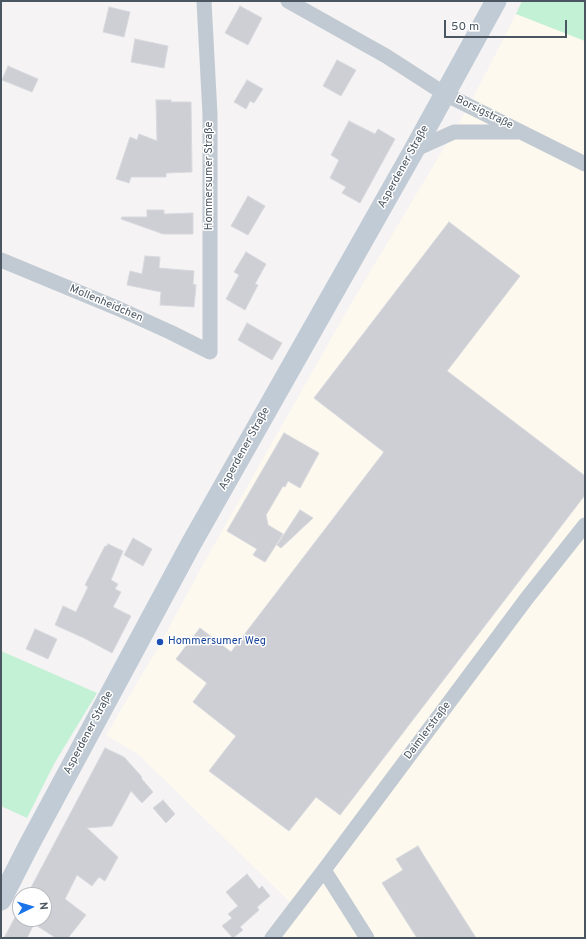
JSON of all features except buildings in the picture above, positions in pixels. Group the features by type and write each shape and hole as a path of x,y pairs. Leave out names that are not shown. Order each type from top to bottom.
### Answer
{"main road":[{"name":"Asperdener Straße","path":"1,900 29,845 192,544 414,150 496,1"}],"street":[{"name":"Hommersumer Straße","path":"204,1 210,115 210,352"},
{"path":"288,1 386,56 445,94"},
{"name":"Borsigstraße","path":"445,94 524,132 585,164"},
{"name":"Borsigstraße","path":"414,150 454,132 524,132"},
{"name":"Mollenheidchen","path":"1,260 117,308 210,352"},
{"name":"Daimlerstraße","path":"272,938 522,604 585,525"},
{"path":"324,870 367,938"}],"shaded area":[{"path":"516,14 585,41 585,938 272,938 295,907 139,755 106,735 159,646 205,561 352,302 469,106"}],"green space":[{"path":"522,1 585,1 585,41 516,14"},
{"path":"1,651 97,693 54,764 27,818 1,806"}],"place":[{"name":"Hommersumer Weg","path":"160,642"}]}
